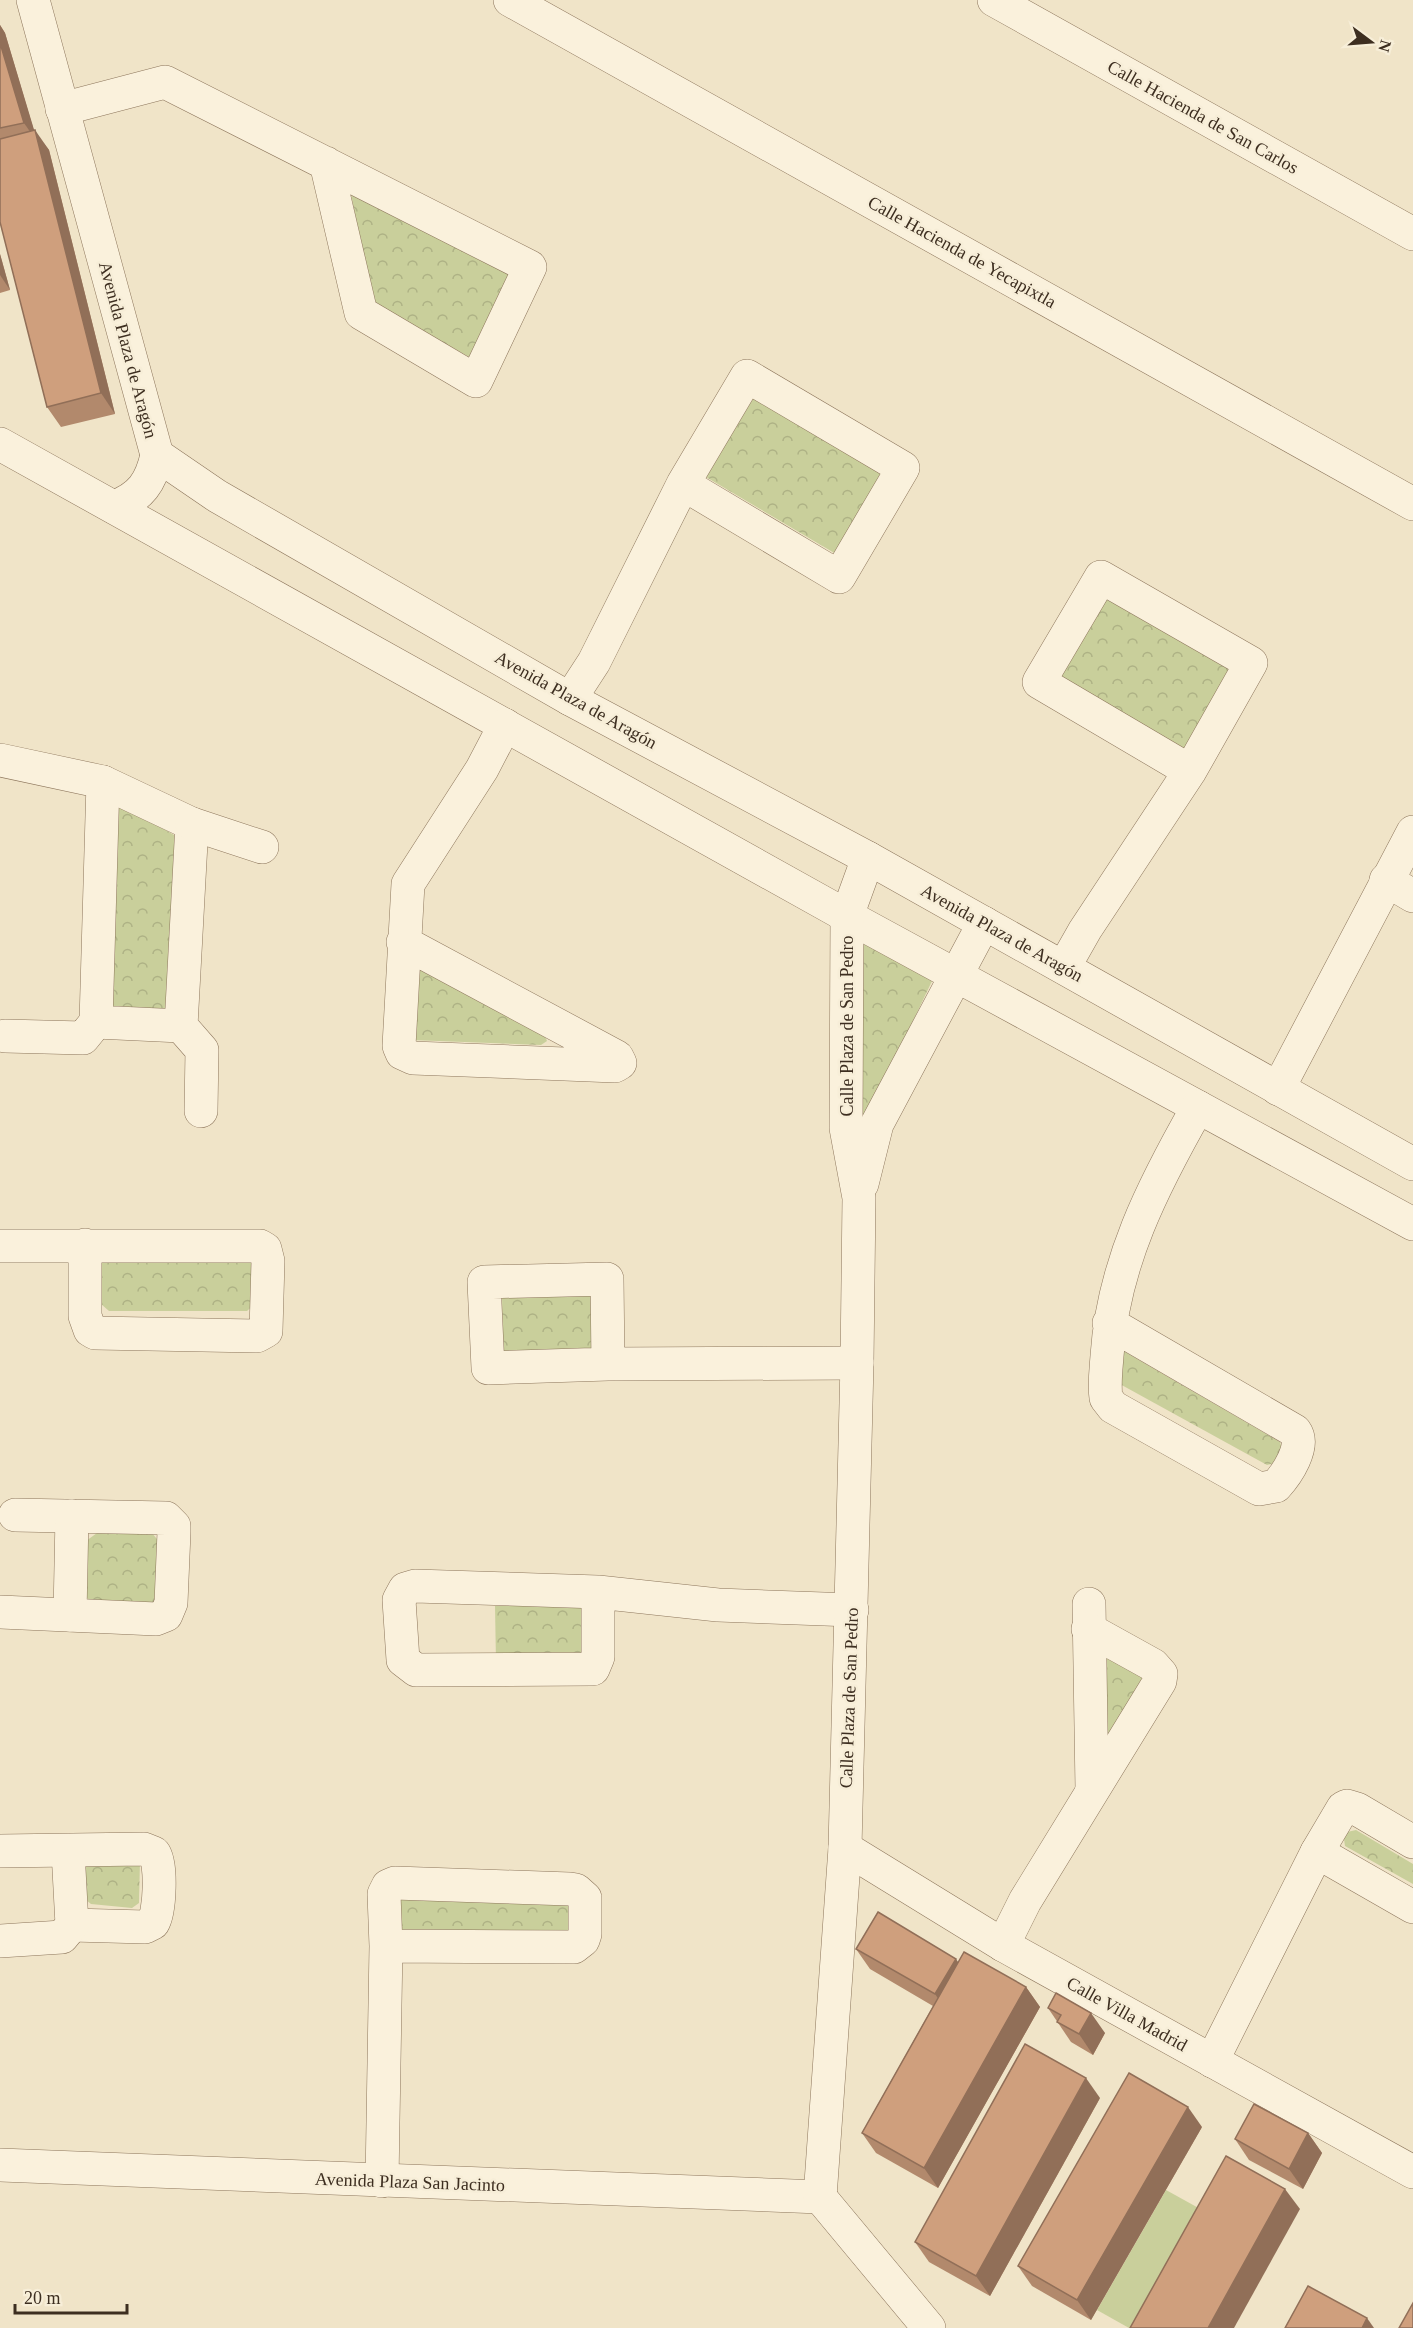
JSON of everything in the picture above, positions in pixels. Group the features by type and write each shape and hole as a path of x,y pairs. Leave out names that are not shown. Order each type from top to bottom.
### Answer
{"street":[{"name":"Avenida Plaza de Aragón","path":"33,0 157,454 217,496 570,699 868,858 1413,1164"},
{"name":"Calle Hacienda de Yecapixtla","path":"510,0 1413,504"},
{"name":"Calle Hacienda de San Carlos","path":"994,0 1413,234"},
{"path":"62,109 165,82 327,163 530,267 476,381 361,313 327,163"},
{"path":"570,699 594,662 683,484 747,376 903,468 839,577 683,484"},
{"path":"0,444 847,916 1413,1224"},
{"path":"114,507 135,497 146,486 154,472 157,454"},
{"path":"1064,967 1084,930 1190,771 1251,663 1101,578 1040,682 1190,771"},
{"path":"403,942 617,1057 620,1063 615,1066 408,1056 402,1053 399,1040 403,942 408,884 482,769 505,725"},
{"path":"0,760 54,769 103,782 192,824 262,848"},
{"path":"5,1036 83,1038 96,1022 103,782"},
{"path":"192,824 182,1026 202,1050 201,1111"},
{"path":"1278,1089 1400,888 1413,832"},
{"name":"Calle Plaza de San Pedro","path":"820,2197 845,1848 852,1610 859,1198 846,1128 847,916 868,858"},
{"name":"Calle Plaza de San Pedro","path":"859,1198 877,1124 984,923"},
{"path":"96,1022 182,1026"},
{"path":"1109,1323 1295,1431 1299,1447 1276,1486 1259,1490 1108,1403 1105,1391 1109,1323 1119,1275 1160,1173 1198,1107"},
{"path":"0,1246 85,1245 260,1246 265,1250 268,1261 266,1331 257,1336 95,1333 90,1330 85,1316 85,1245"},
{"path":"608,1364 857,1363"},
{"path":"0,1612 156,1619 166,1615 171,1603 174,1532 170,1522 159,1517 15,1515"},
{"path":"70,1615 72,1516"},
{"path":"598,1592 598,1658 593,1669 416,1670 402,1660 399,1600 405,1589 409,1587 598,1592 718,1605 852,1610"},
{"path":"1003,1945 1025,1901 1092,1789 1158,1688 1161,1674 1153,1665 1089,1616 1092,1789"},
{"path":"1212,2061 1340,1811 1347,1806 1357,1809 1413,1842"},
{"name":"Calle Villa Madrid","path":"845,1848 1003,1945 1413,2172"},
{"path":"0,1851 144,1849 154,1853 159,1864 157,1911 149,1925 72,1925"},
{"path":"0,1941 62,1937 72,1925 68,1851"},
{"path":"1317,1852 1413,1907"},
{"path":"382,2181 386,1946 384,1894 388,1886 395,1883 570,1889 576,1890 585,1899 585,1934 583,1940 574,1947 386,1946"},
{"name":"Avenida Plaza San Jacinto","path":"0,2165 820,2197"},
{"path":"820,2197 925,2327"}],"green space":[{"path":"350,188 512,274 473,359 371,303"},
{"path":"754,397 883,474 836,554 706,477"},
{"path":"1107,595 1236,672 1189,752 1060,676"},
{"path":"122,804 179,838 172,1011 107,1009 114,809"},
{"path":"859,940 932,981 867,1118 862,1119"},
{"path":"418,962 544,1034 547,1041 541,1045 412,1040"},
{"path":"246,1256 255,1265 256,1303 247,1311 109,1311 101,1304 100,1262"},
{"path":"595,1293 596,1350 503,1353 502,1295"},
{"path":"1120,1349 1280,1442 1283,1453 1278,1462 1267,1465 1118,1383"},
{"path":"97,1533 152,1533 161,1544 159,1599 148,1607 96,1606 86,1597 86,1541"},
{"path":"587,1603 588,1661 496,1663 495,1606"},
{"path":"1101,1653 1147,1672 1110,1736 1104,1738"},
{"path":"1356,1830 1413,1864 1413,1884 1345,1846 1344,1839 1347,1832"},
{"path":"83,1859 140,1861 139,1903 132,1908 91,1904 86,1900"},
{"path":"396,1894 576,1899 574,1938 394,1932"},
{"path":"1166,2190 1213,2216 1150,2328 1129,2328 1097,2310"}],"building":[{"path":"0,43 24,123 0,128"},
{"path":"35,130 101,393 47,407 0,222 0,139"},
{"path":"878,1912 956,1959 935,1994 856,1949"},
{"path":"964,1952 1026,1987 924,2168 862,2133"},
{"path":"1056,1993 1091,2013 1079,2034 1057,2022 1061,2015 1048,2008"},
{"path":"1025,2044 1086,2078 976,2276 915,2242"},
{"path":"1129,2073 1188,2107 1077,2300 1018,2266"},
{"path":"1254,2104 1308,2133 1289,2169 1235,2139"},
{"path":"1226,2156 1285,2189 1208,2328 1130,2328"},
{"path":"1308,2286 1367,2318 1362,2328 1285,2328"},
{"path":"1413,2303 1413,2328 1399,2328"}]}
